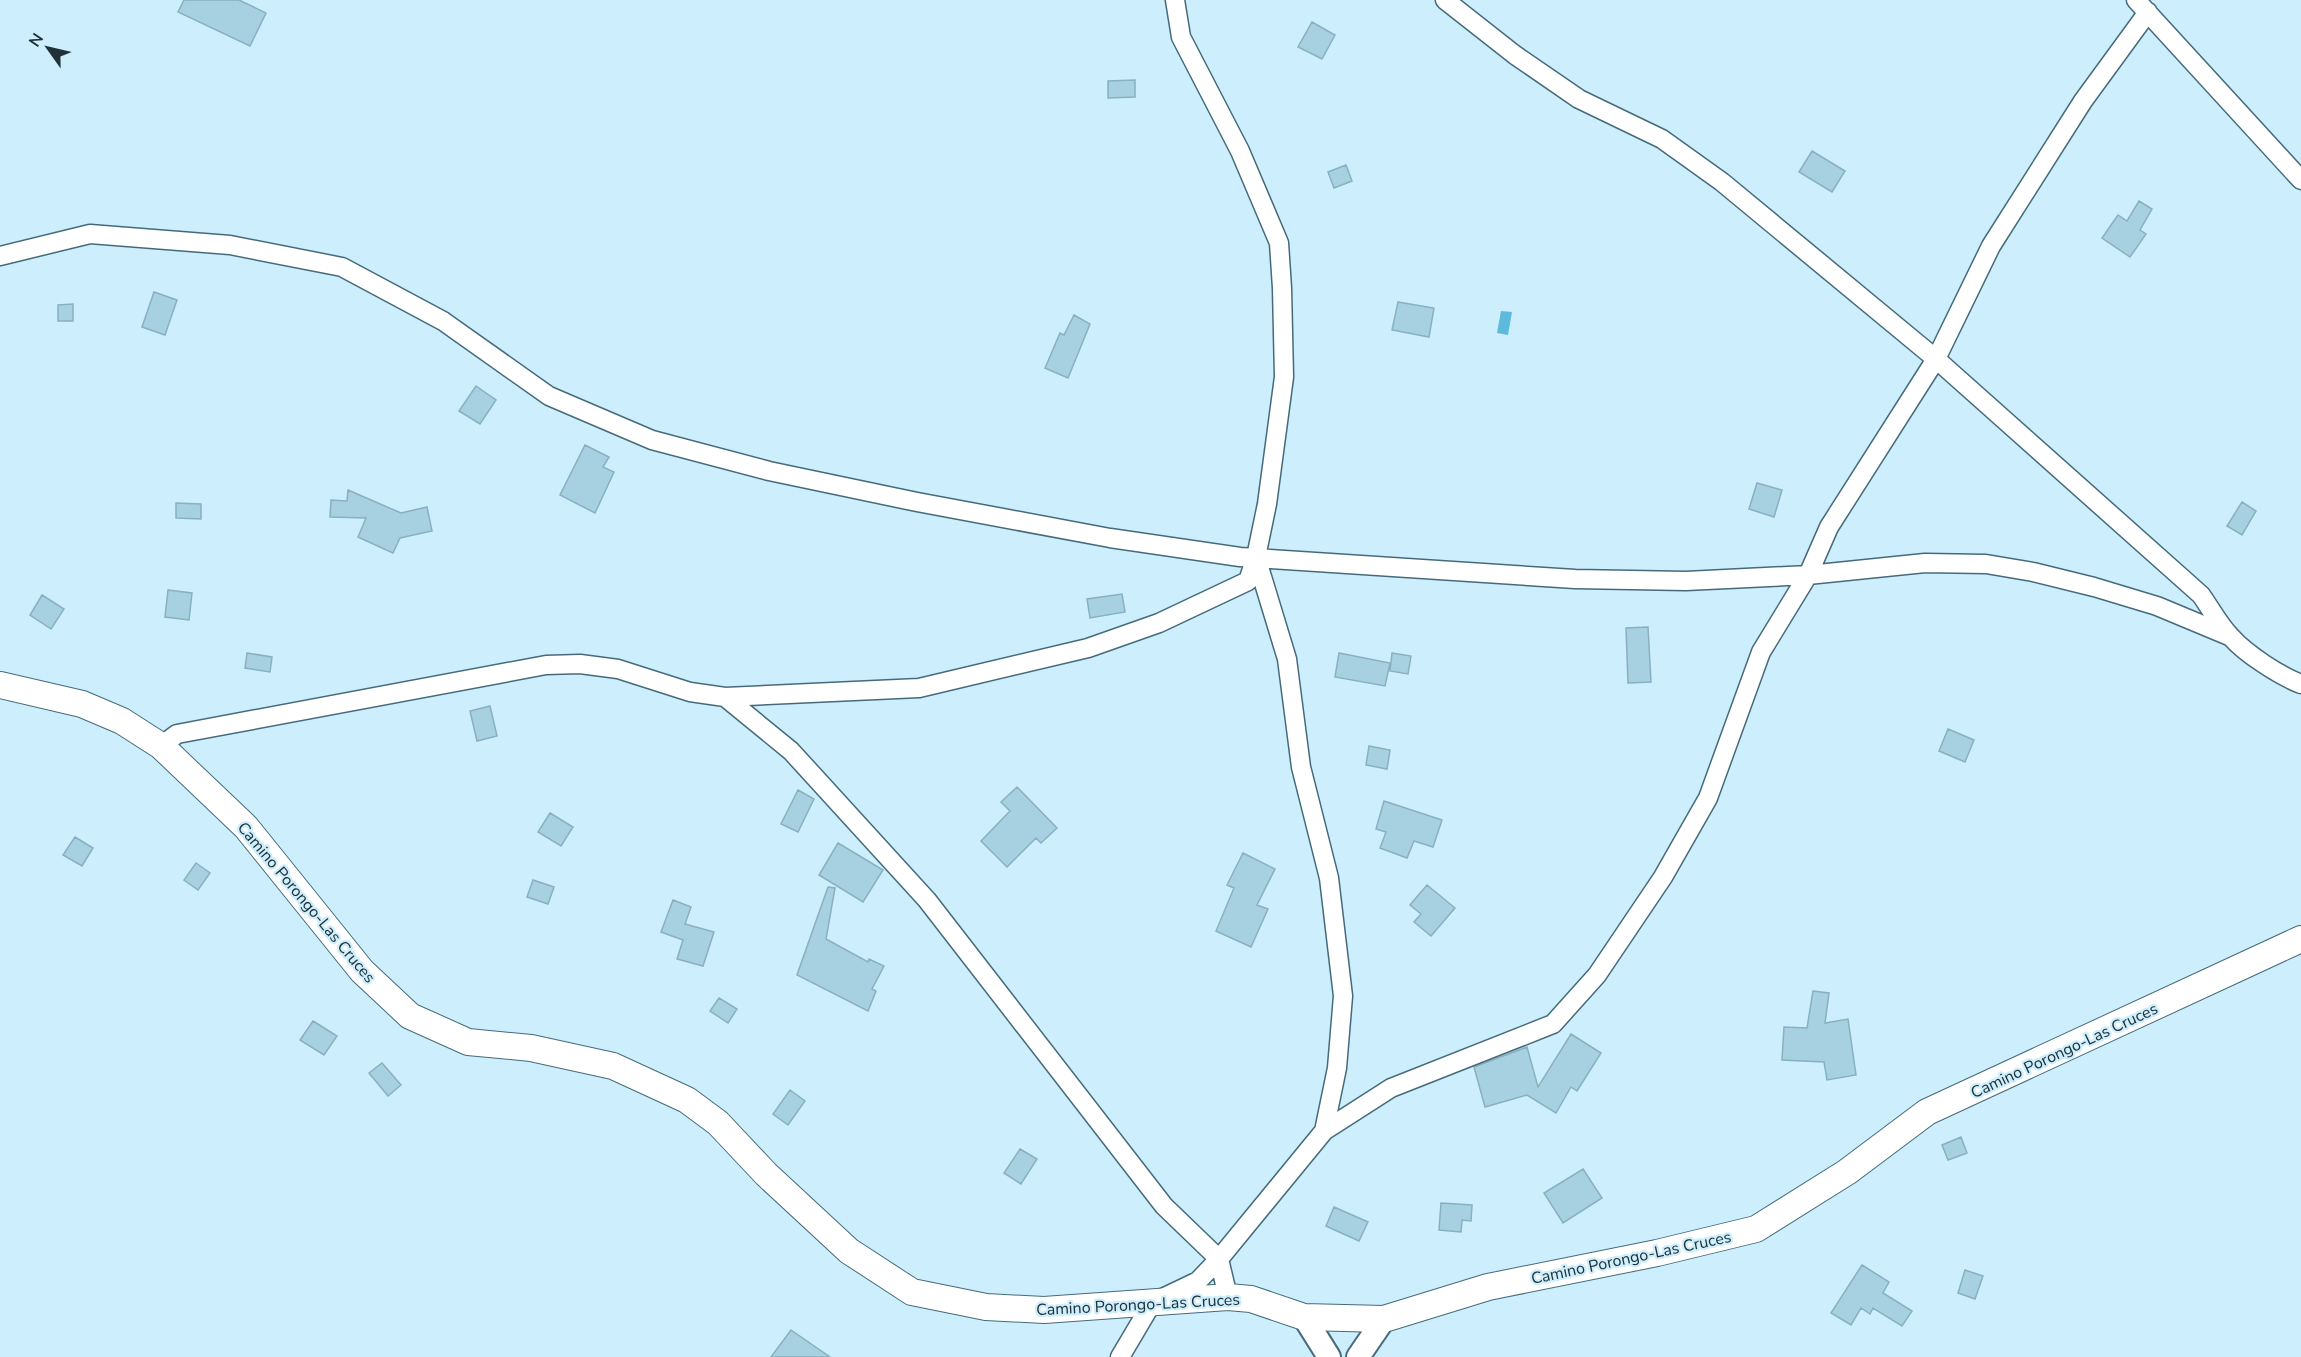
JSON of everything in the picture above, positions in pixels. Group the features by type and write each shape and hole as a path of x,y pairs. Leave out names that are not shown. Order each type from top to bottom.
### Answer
{"main road":[{"name":"Camino Porongo-Las Cruces","path":"0,685 81,704 122,722 161,746 246,827 362,971 410,1016 468,1042 531,1048 613,1066 687,1100 718,1123 766,1174 849,1251 912,1292 986,1307 1044,1310 1228,1297 1251,1299 1304,1317 1384,1319 1488,1287 1657,1253 1756,1229 1847,1172 1928,1112 2301,939"}],"street":[{"path":"161,746 177,734 546,664 580,664 618,669 690,692 725,697 919,687 1010,668 1088,648 1159,623 1248,581 1256,557 1267,504 1284,377 1279,243 1239,151 1181,36 1175,0"},
{"path":"1445,0 1515,55 1579,99 1662,139 1722,182 1936,359 2201,595 2229,636 2240,646 2290,680 2301,684"},
{"path":"1120,1357 1152,1303 1198,1281 1219,1259 1324,1131 1391,1088 1553,1024 1597,975 1663,877 1708,798 1761,652 1808,575 1829,527 1936,359 1991,246 2142,6 2301,180"},
{"path":"0,256 90,234 230,245 342,267 443,321 549,396 652,440 769,471 917,502 1110,538 1240,557 1575,579 1686,581 1808,575 1926,563 1986,564 2033,572 2104,590 2157,606 2229,636"},
{"path":"1256,557 1287,659 1300,767 1329,878 1343,996 1337,1068 1324,1131"},
{"path":"725,697 791,751 927,900 1164,1206 1219,1259 1228,1297"},
{"path":"1304,1317 1329,1357"},
{"path":"1358,1357 1384,1319"}],"water":[{"path":"1501,311 1512,312 1508,335 1497,333"}],"building":[{"path":"184,0 239,0 266,13 250,46 178,12"},
{"path":"1312,22 1335,35 1322,59 1298,47"},
{"path":"1135,80 1135,97 1108,98 1108,81"},
{"path":"1812,151 1845,171 1832,192 1799,172"},
{"path":"1346,165 1352,181 1334,188 1328,172"},
{"path":"2139,201 2152,209 2140,230 2146,234 2130,257 2102,238 2118,215 2127,221"},
{"path":"154,292 177,300 165,335 142,327"},
{"path":"1398,302 1434,308 1429,337 1392,330"},
{"path":"73,304 73,321 58,321 58,305"},
{"path":"1074,315 1090,324 1068,378 1045,368 1060,333 1064,335"},
{"path":"476,386 496,400 480,424 459,411"},
{"path":"585,445 609,457 603,467 614,472 595,513 560,495"},
{"path":"1757,483 1782,490 1774,517 1749,509"},
{"path":"348,490 401,513 427,507 432,531 400,538 393,553 358,537 366,518 330,517 331,500 347,501"},
{"path":"2242,502 2256,511 2242,535 2227,526"},
{"path":"176,503 201,504 201,519 176,518"},
{"path":"168,590 192,593 189,620 165,617"},
{"path":"1122,594 1125,612 1090,618 1087,599"},
{"path":"42,595 64,609 51,629 30,615"},
{"path":"1648,627 1651,682 1628,683 1626,628"},
{"path":"247,653 272,657 270,672 245,668"},
{"path":"1339,653 1390,663 1385,686 1335,677"},
{"path":"1392,653 1411,656 1408,674 1390,671"},
{"path":"490,706 497,736 477,741 470,711"},
{"path":"1948,729 1974,740 1965,762 1939,751"},
{"path":"1369,746 1390,750 1387,769 1366,765"},
{"path":"1017,787 1057,828 1041,843 1036,838 1007,867 981,841 1010,811 1001,802"},
{"path":"798,790 814,799 798,832 781,824"},
{"path":"1384,801 1442,820 1433,847 1414,841 1407,858 1380,848 1386,832 1376,829"},
{"path":"550,813 573,827 561,846 538,832"},
{"path":"75,837 93,848 82,866 63,855"},
{"path":"838,843 883,870 863,902 819,875"},
{"path":"1243,853 1275,869 1257,905 1268,909 1251,947 1216,931 1234,888 1227,885"},
{"path":"196,863 210,873 198,890 184,880"},
{"path":"533,880 554,887 548,904 527,897"},
{"path":"1427,885 1455,908 1431,936 1414,922 1421,914 1410,905"},
{"path":"828,887 835,888 826,939 868,962 869,959 884,966 872,989 876,991 868,1011 797,975"},
{"path":"673,900 691,907 685,924 714,932 703,966 677,959 683,940 661,932"},
{"path":"1813,991 1829,993 1825,1023 1848,1019 1856,1075 1827,1080 1824,1062 1782,1060 1784,1027 1807,1028"},
{"path":"719,998 737,1009 728,1023 710,1011"},
{"path":"313,1021 337,1036 324,1055 300,1040"},
{"path":"1571,1034 1601,1053 1577,1091 1571,1087 1556,1113 1527,1095 1485,1107 1474,1067 1527,1047 1538,1087"},
{"path":"382,1063 401,1085 388,1096 369,1073"},
{"path":"790,1090 805,1101 788,1125 773,1114"},
{"path":"1961,1137 1967,1153 1948,1160 1942,1145"},
{"path":"1020,1149 1037,1159 1021,1184 1004,1173"},
{"path":"1583,1169 1602,1198 1563,1223 1544,1193"},
{"path":"1441,1203 1472,1205 1471,1221 1462,1220 1461,1232 1439,1230"},
{"path":"1334,1207 1368,1222 1359,1241 1326,1226"},
{"path":"1862,1265 1889,1282 1883,1293 1912,1311 1902,1326 1873,1308 1870,1314 1861,1308 1851,1325 1831,1313"},
{"path":"1965,1270 1983,1276 1975,1299 1958,1293"},
{"path":"791,1330 830,1357 771,1357"}]}
